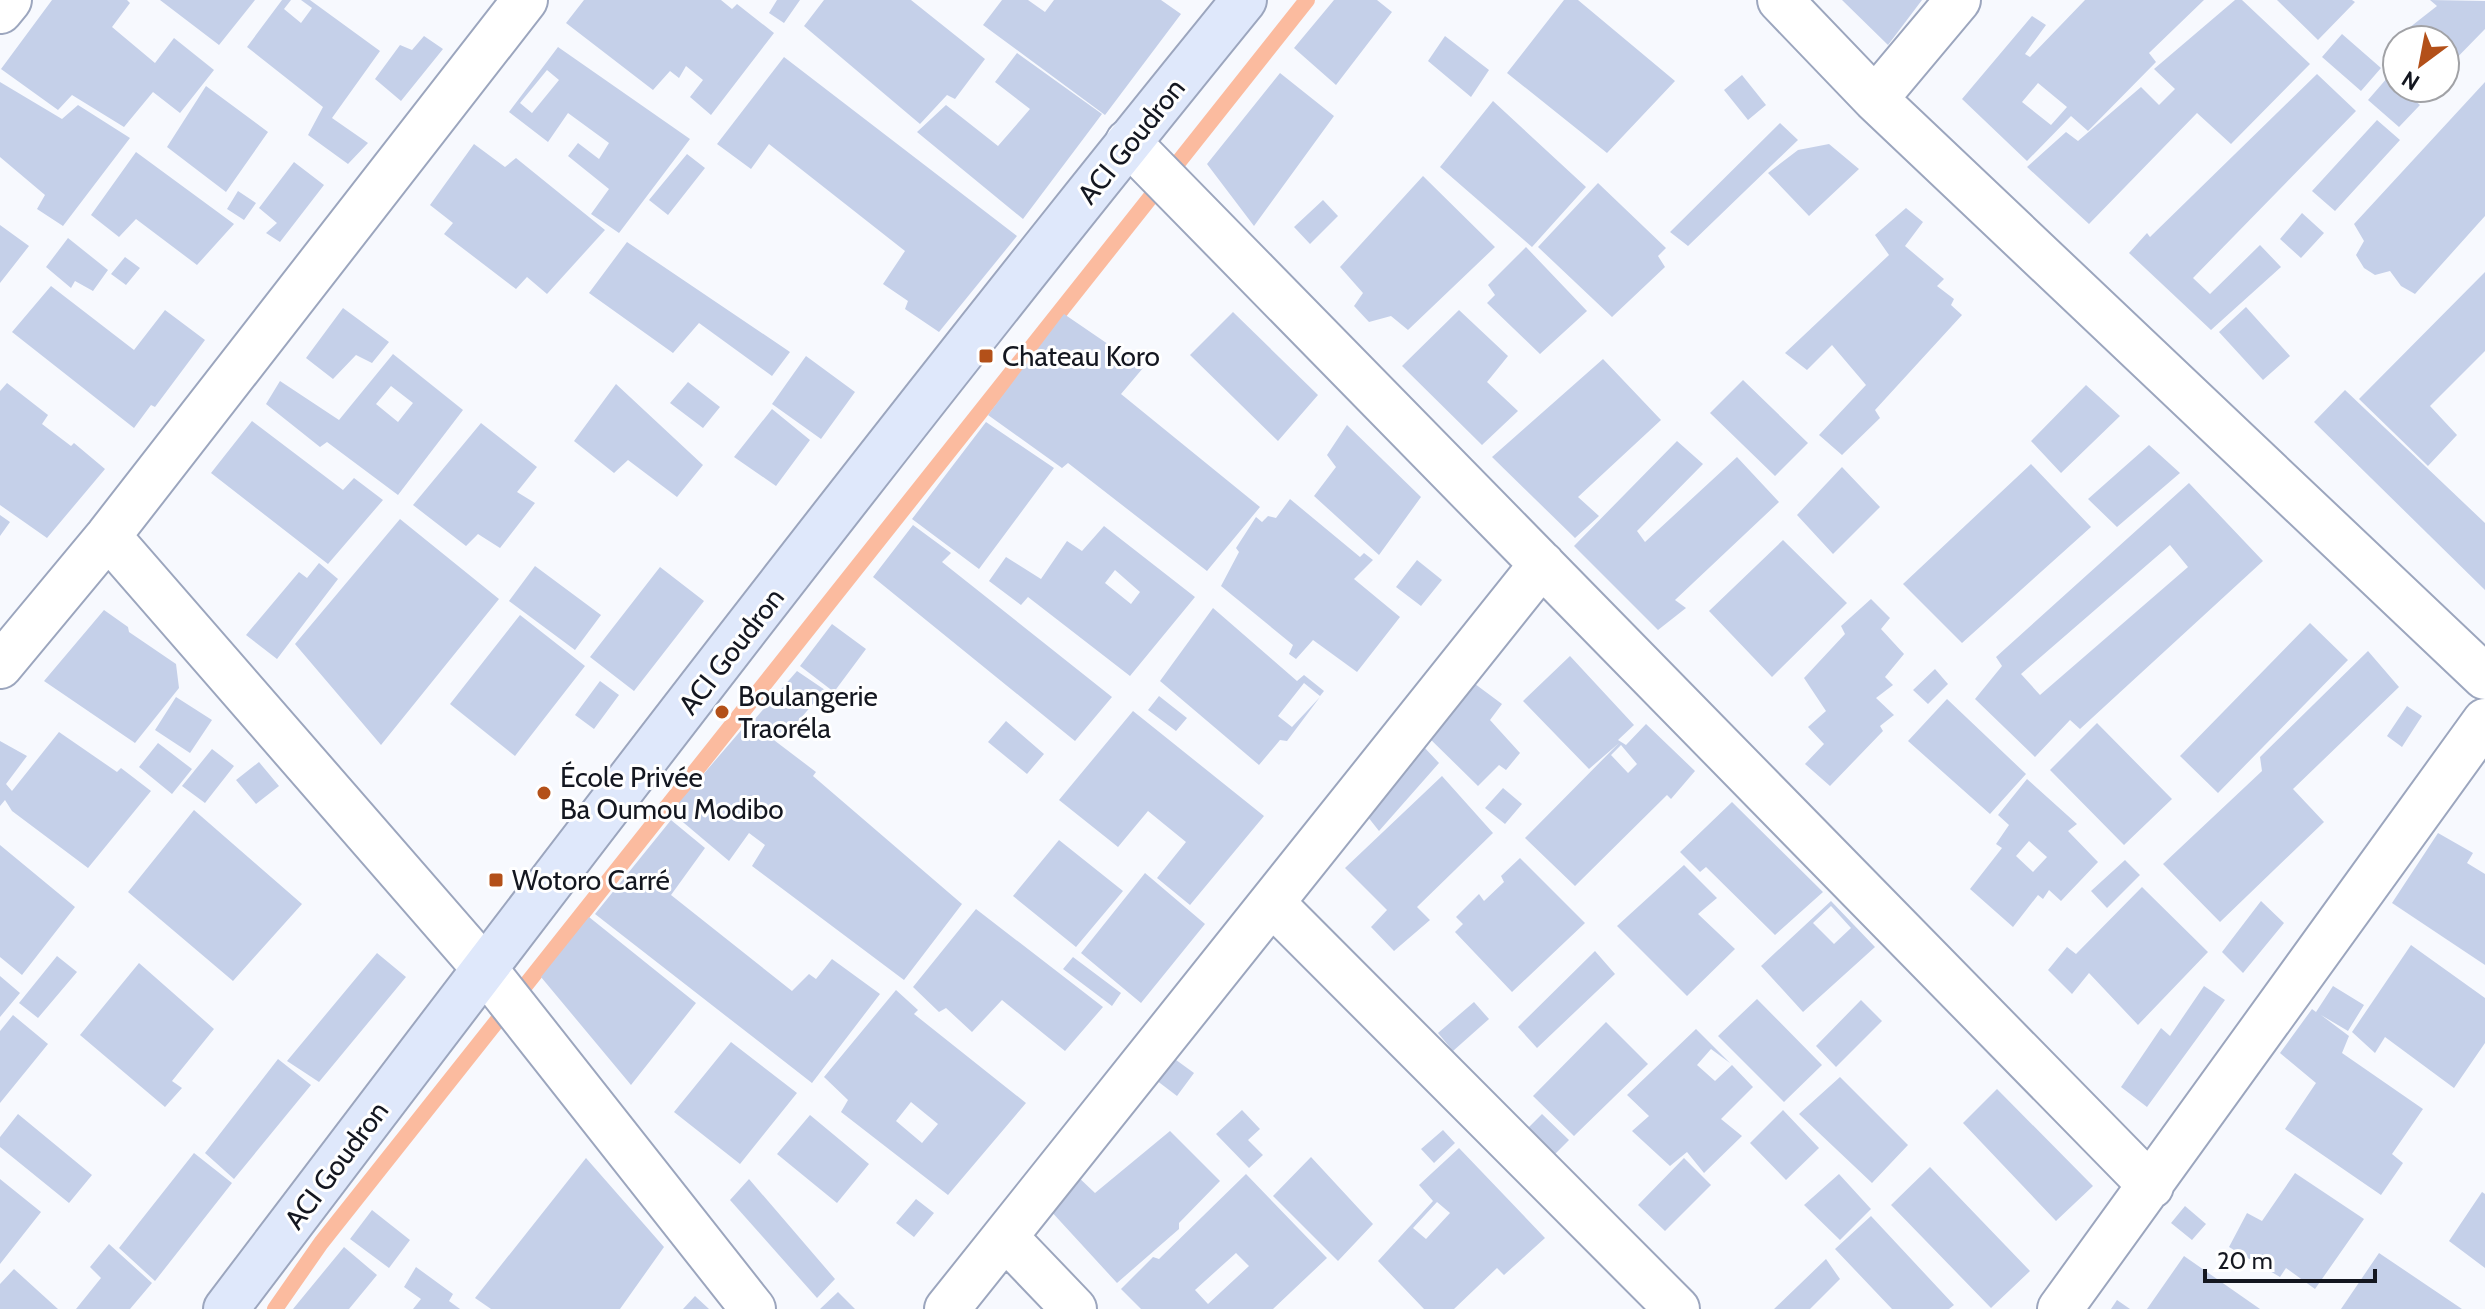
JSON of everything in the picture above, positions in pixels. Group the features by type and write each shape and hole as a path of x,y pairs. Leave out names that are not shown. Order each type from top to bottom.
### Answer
{"street":[{"path":"0,11 9,0"},
{"path":"0,666 108,536 525,0"},
{"name":"ACI Goudron","path":"226,1309 484,968 1128,142 1244,0"},
{"path":"1780,0 1875,99 2485,677"},
{"path":"1875,99 1958,0"},
{"path":"1128,142 2151,1186"},
{"path":"108,536 484,968 753,1309"},
{"path":"947,1309 1542,564"},
{"path":"2060,1309 2485,721"},
{"path":"1272,903 1677,1309"},
{"path":"1005,1237 1074,1309"}],"building":[{"path":"52,0 127,0 130,3 112,27 155,63 174,38 214,70 180,113 153,92 124,127 72,95 58,110 1,69"},
{"path":"160,0 255,0 219,45"},
{"path":"282,0 291,0 284,9 301,23 312,8 301,0 310,0 380,51 332,118 368,143 348,164 308,135 323,107 247,47"},
{"path":"584,0 721,0 732,9 737,4 774,33 711,115 690,97 703,80 686,66 679,78 670,71 653,90 566,23"},
{"path":"777,0 800,0 784,23 769,13"},
{"path":"824,0 911,0 985,59 955,99 947,95 920,124 804,26"},
{"path":"1002,0 1028,0 1045,12 1054,0 1161,0 1181,14 1105,115 983,25"},
{"path":"1334,0 1377,0 1392,12 1336,85 1294,48"},
{"path":"1564,0 1578,0 1675,81 1607,153 1507,73"},
{"path":"1842,0 1922,0 1888,45"},
{"path":"2085,0 2204,0 2149,53 2156,62 2088,131 2071,116 2027,161 1962,99 2032,16 2046,25 2025,54 2030,57","holes":["2038,83 2067,107 2051,125 2022,102"]},
{"path":"2235,0 2242,0 2310,64 2231,144 2197,113 2089,224 2027,167 2066,132 2078,141 2141,87 2159,105 2175,89 2154,69"},
{"path":"2277,0 2352,0 2355,2 2318,40"},
{"path":"2430,0 2485,1 2485,29 2461,54 2461,24 2414,24 2437,6"},
{"path":"2342,34 2381,68 2361,91 2322,57"},
{"path":"424,36 443,49 401,101 375,79 400,45 412,50"},
{"path":"1445,36 1489,70 1471,97 1428,61"},
{"path":"558,47 690,139 619,233 591,214 609,189 568,156 578,143 599,159 609,143 568,113 548,142 509,112","holes":["547,70 559,80 532,113 520,103"]},
{"path":"1017,53 1102,114 1023,219 917,132 946,105 998,146 1030,109 995,82"},
{"path":"784,57 1017,236 939,332 905,309 908,301 883,284 905,251 769,144 751,169 717,144"},
{"path":"1280,73 1334,116 1254,226 1207,164"},
{"path":"2317,74 2356,111 2193,278 2210,294 2260,245 2281,267 2211,330 2129,253 2147,233 2150,237"},
{"path":"1742,75 1766,105 1748,120 1724,90"},
{"path":"0,82 62,119 78,105 130,138 63,226 37,209 45,195 0,157"},
{"path":"2485,82 2485,216 2415,294 2401,286 2390,271 2375,275 2364,268 2356,255 2364,241 2354,224"},
{"path":"2381,85 2381,104 2420,105 2399,127 2368,100"},
{"path":"206,86 268,132 226,192 167,147"},
{"path":"1493,101 1586,187 1532,247 1440,167"},
{"path":"2377,120 2400,140 2335,211 2312,191"},
{"path":"1780,123 1798,140 1688,246 1670,232"},
{"path":"474,144 505,167 516,158 605,230 547,294 527,277 516,289 444,234 453,223 430,205"},
{"path":"1829,144 1859,169 1809,216 1768,173 1798,150"},
{"path":"136,152 234,224 197,265 136,219 119,237 91,215"},
{"path":"687,154 705,168 668,215 649,200"},
{"path":"294,162 324,185 280,242 266,233 277,223 259,208"},
{"path":"1423,176 1495,247 1408,330 1391,316 1369,322 1354,306 1363,293 1340,267"},
{"path":"1598,183 1666,248 1658,256 1665,267 1612,317 1538,247"},
{"path":"238,191 256,203 244,220 227,209"},
{"path":"1323,200 1338,216 1310,244 1294,227"},
{"path":"1906,208 1923,222 1905,246 1944,279 1937,286 1954,299 1951,305 1962,315 1875,410 1880,418 1842,455 1819,435 1866,385 1832,345 1807,370 1785,353 1889,255 1875,235"},
{"path":"2302,213 2324,233 2301,258 2280,239"},
{"path":"0,225 29,246 0,283"},
{"path":"68,238 108,270 93,291 75,281 71,288 46,267"},
{"path":"627,242 790,352 772,376 699,323 673,353 589,293"},
{"path":"1526,247 1587,311 1540,354 1487,303 1495,295 1488,285"},
{"path":"125,257 140,268 126,285 111,274"},
{"path":"2485,272 2485,351 2430,406 2457,435 2428,466 2359,399"},
{"path":"51,286 134,350 165,310 205,340 155,407 151,405 134,428 12,332"},
{"path":"2246,307 2290,356 2263,380 2219,332"},
{"path":"343,308 389,342 372,363 356,355 333,379 306,358"},
{"path":"1459,310 1508,356 1487,382 1518,411 1482,445 1402,366"},
{"path":"1233,312 1318,395 1278,441 1190,355"},
{"path":"1064,314 1143,368 1121,394 1260,507 1207,571 1068,463 1062,468 988,415"},
{"path":"393,354 463,410 398,495 327,442 320,447 266,404 280,381 339,420","holes":["391,386 413,403 398,422 376,404"]},
{"path":"806,356 855,392 821,439 772,404"},
{"path":"1603,359 1661,420 1578,497 1599,516 1575,538 1492,457"},
{"path":"1743,380 1808,443 1775,476 1710,413"},
{"path":"688,382 720,407 703,428 670,403"},
{"path":"7,383 48,415 42,424 71,446 74,443 105,469 47,538 0,505 0,391"},
{"path":"616,384 703,465 677,497 628,460 614,473 574,441"},
{"path":"2086,385 2120,416 2061,473 2031,441"},
{"path":"2345,390 2485,523 2485,590 2314,422"},
{"path":"772,409 810,440 776,486 734,457"},
{"path":"252,421 343,490 354,478 383,500 328,564 211,473"},
{"path":"986,422 1054,468 979,569 912,519"},
{"path":"481,423 537,467 517,492 535,503 500,548 478,534 466,546 413,505"},
{"path":"1347,425 1421,497 1379,555 1314,496 1336,467 1327,455"},
{"path":"1677,441 1703,464 1637,531 1645,542 1737,457 1779,502 1675,600 1686,608 1658,630 1574,546"},
{"path":"2149,445 2180,473 2117,527 2088,499"},
{"path":"2031,464 2091,527 1962,643 1903,584"},
{"path":"1842,467 1880,507 1833,554 1797,515"},
{"path":"2189,483 2263,561 2080,729 2070,720 2035,757 1975,699 2002,666 1996,657","holes":["2170,545 2188,567 2040,695 2021,674"]},
{"path":"1290,499 1360,557 1364,553 1373,560 1354,579 1400,617 1357,672 1313,640 1296,659 1289,654 1293,645 1221,586 1239,552 1236,548 1256,517 1262,522 1268,516 1276,518"},
{"path":"0,515 10,522 0,536"},
{"path":"400,519 499,599 381,745 295,644"},
{"path":"913,525 951,553 942,562 1112,697 1075,741 873,577"},
{"path":"1104,526 1195,597 1130,676 1028,597 1021,605 989,581 1006,557 1041,579 1067,541 1082,551","holes":["1115,570 1140,592 1131,604 1105,583"]},
{"path":"1783,540 1847,603 1772,677 1709,611"},
{"path":"1417,560 1442,580 1421,606 1396,587"},
{"path":"319,563 338,579 277,659 246,635 299,572 307,578"},
{"path":"535,566 601,615 575,650 509,601"},
{"path":"660,567 704,601 634,691 590,657"},
{"path":"1871,599 1890,618 1881,629 1904,654 1885,677 1893,685 1876,698 1894,715 1880,726 1883,731 1830,786 1805,764 1824,744 1808,727 1826,711 1804,678 1845,634 1841,626"},
{"path":"1213,608 1297,681 1304,675 1324,691 1320,696 1304,683 1278,716 1292,727 1320,697 1287,741 1280,740 1259,765 1160,681"},
{"path":"104,610 128,627 129,632 176,664 179,688 135,743 44,681"},
{"path":"520,615 585,666 515,756 450,704"},
{"path":"2310,623 2348,660 2218,793 2180,756"},
{"path":"832,624 866,649 834,692 800,666"},
{"path":"2368,651 2399,687 2293,789 2324,822 2220,922 2163,864 2262,771 2260,757"},
{"path":"1570,656 1634,725 1618,740 1626,745 1646,724 1695,771 1671,799 1667,795 1575,886 1525,838 1619,743 1589,769 1523,701","holes":["1621,745 1637,764 1628,773 1611,755"]},
{"path":"1935,669 1948,684 1928,704 1913,690"},
{"path":"797,671 825,690 782,740 754,720"},
{"path":"1467,678 1502,704 1490,720 1520,753 1506,770 1499,765 1478,786 1423,732"},
{"path":"600,681 619,695 594,729 575,715"},
{"path":"1159,696 1187,718 1176,731 1148,710"},
{"path":"176,697 212,720 190,753 155,730"},
{"path":"1947,699 2026,774 1990,814 1908,741"},
{"path":"2407,706 2422,716 2402,747 2387,736"},
{"path":"1133,711 1264,816 1190,905 1157,878 1186,842 1148,811 1118,847 1059,800"},
{"path":"749,721 816,772 813,776 962,904 904,980 752,866 765,845 749,833 729,861 671,812"},
{"path":"1006,721 1044,754 1027,774 988,742"},
{"path":"2097,723 2172,799 2124,845 2050,770"},
{"path":"59,732 117,772 121,768 151,791 88,868 12,811 5,800 0,806 0,741 27,756 6,784 12,791"},
{"path":"158,743 192,769 172,794 139,767"},
{"path":"1423,746 1439,763 1379,831 1364,812"},
{"path":"212,749 234,766 205,803 182,786"},
{"path":"259,762 279,786 256,804 236,780"},
{"path":"1442,776 1493,833 1417,907 1430,920 1394,951 1371,927 1387,910 1345,868"},
{"path":"2027,779 2077,824 2068,831 2098,862 2061,901 2049,890 2043,899 2038,895 2013,927 1970,889 2002,848 1996,844 2009,825 1998,815","holes":["2029,841 2047,857 2033,872 2016,856"]},
{"path":"1503,788 1522,804 1505,824 1485,808"},
{"path":"1732,802 1823,892 1775,935 1706,867 1700,872 1680,852"},
{"path":"194,810 302,904 233,981 128,892"},
{"path":"671,820 705,848 671,895 792,991 809,974 816,979 832,959 880,994 812,1083 595,914"},
{"path":"2438,833 2473,853 2467,863 2485,874 2485,965 2392,903"},
{"path":"1059,840 1123,891 1076,947 1013,896"},
{"path":"0,845 75,907 22,975 0,957"},
{"path":"1520,858 1585,923 1512,992 1455,932 1463,924 1456,917 1479,894 1484,901 1504,882 1501,876"},
{"path":"2125,860 2140,875 2107,908 2091,891"},
{"path":"1684,865 1717,898 1698,914 1735,949 1687,996 1617,926"},
{"path":"1145,873 1205,924 1141,1003 1081,953"},
{"path":"2142,887 2208,952 2138,1025 2089,973 2072,994 2048,970 2067,947 2076,954"},
{"path":"1831,901 1875,947 1803,1012 1761,966","holes":["1831,906 1851,928 1834,944 1813,923"]},
{"path":"2261,901 2284,923 2243,973 2222,952"},
{"path":"976,909 1103,1007 1065,1051 1002,1000 972,1032 946,1008 939,1012 913,987"},
{"path":"589,917 696,1003 631,1085 541,977"},
{"path":"2411,945 2485,998 2485,1043 2454,1088 2385,1037 2375,1053 2352,1032"},
{"path":"1595,951 1615,974 1537,1048 1518,1027"},
{"path":"377,953 406,977 319,1082 287,1061"},
{"path":"57,956 77,972 38,1018 19,1003"},
{"path":"1073,957 1121,993 1112,1006 1063,969"},
{"path":"139,963 214,1029 172,1081 182,1088 165,1107 80,1035"},
{"path":"0,976 20,993 0,1017"},
{"path":"2204,986 2225,1000 2147,1107 2121,1087 2161,1028 2170,1036"},
{"path":"2333,986 2364,1005 2348,1031 2321,1015 2349,1036 2342,1053 2423,1109 2392,1154 2403,1163 2381,1195 2285,1129 2316,1083 2280,1053 2312,1009 2316,1012"},
{"path":"896,990 918,1010 914,1014 1026,1103 948,1195 841,1112 848,1100 824,1077","holes":["911,1102 938,1124 922,1143 896,1121"]},
{"path":"1757,999 1822,1065 1784,1102 1718,1036"},
{"path":"1861,1000 1882,1021 1836,1067 1816,1046"},
{"path":"1474,1002 1489,1019 1453,1051 1438,1033"},
{"path":"13,1015 48,1044 0,1103 0,1031"},
{"path":"1606,1022 1648,1064 1574,1136 1533,1096"},
{"path":"1696,1029 1730,1063 1711,1049 1697,1065 1715,1081 1732,1065 1753,1087 1721,1119 1742,1136 1704,1173 1687,1152 1670,1166 1632,1131 1649,1116 1627,1095"},
{"path":"731,1042 797,1093 740,1164 674,1112"},
{"path":"1172,1057 1194,1073 1177,1096 1156,1080"},
{"path":"278,1059 311,1085 234,1179 205,1153"},
{"path":"1840,1077 1908,1145 1872,1183 1799,1114"},
{"path":"1997,1089 2093,1186 2056,1221 1963,1123"},
{"path":"1242,1110 1260,1129 1248,1140 1263,1155 1249,1168 1216,1134"},
{"path":"1783,1110 1819,1148 1786,1180 1750,1143"},
{"path":"18,1114 92,1175 69,1203 0,1147 0,1137"},
{"path":"1542,1114 1569,1140 1554,1155 1528,1128"},
{"path":"810,1115 869,1164 837,1203 777,1154"},
{"path":"1443,1130 1455,1143 1434,1163 1421,1149"},
{"path":"1170,1131 1220,1181 1179,1223 1179,1229 1117,1283 1049,1209 1075,1174 1095,1193"},
{"path":"1459,1148 1545,1238 1504,1275 1497,1268 1454,1309 1424,1309 1378,1261 1433,1201 1419,1185","holes":["1437,1202 1450,1213 1426,1239 1413,1228"]},
{"path":"194,1153 232,1183 155,1281 119,1248"},
{"path":"1311,1157 1373,1224 1338,1261 1273,1196"},
{"path":"586,1158 664,1247 620,1309 491,1309 475,1298"},
{"path":"1684,1158 1711,1185 1665,1231 1638,1205"},
{"path":"1930,1167 2030,1271 1991,1308 1891,1205"},
{"path":"2295,1173 2364,1219 2315,1289 2286,1268 2280,1277 2229,1247 2247,1213 2262,1221"},
{"path":"1246,1174 1327,1258 1273,1309 1141,1309 1121,1289 1153,1257 1159,1259","holes":["1236,1253 1249,1266 1208,1304 1195,1290"]},
{"path":"1839,1174 1871,1209 1840,1240 1804,1205"},
{"path":"0,1179 41,1212 0,1264"},
{"path":"749,1179 835,1279 817,1298 730,1200"},
{"path":"2482,1192 2485,1194 2485,1268 2449,1241"},
{"path":"916,1199 934,1213 914,1237 896,1223"},
{"path":"2185,1206 2206,1224 2192,1240 2171,1223"},
{"path":"372,1210 410,1240 389,1268 350,1239"},
{"path":"1871,1216 1954,1305 1949,1309 1892,1309 1835,1249"},
{"path":"109,1244 152,1283 130,1309 76,1309 101,1278 90,1267"},
{"path":"344,1247 377,1275 349,1309 293,1309"},
{"path":"2379,1253 2462,1309 2341,1309"},
{"path":"2184,1256 2260,1309 2147,1309"},
{"path":"1826,1259 1840,1279 1810,1309 1774,1309"},
{"path":"416,1267 453,1294 449,1301 460,1309 413,1309 421,1299 404,1287"},
{"path":"14,1269 58,1309 0,1309 0,1284"},
{"path":"838,1292 855,1309 820,1309"},
{"path":"695,1296 709,1309 683,1309"},
{"path":"2117,1300 2130,1309 2111,1309"}],"waterway":[{"path":"275,1309 321,1243 1307,0"}],"place":[{"name":"Chateau Koro","path":"986,356"},
{"name":"Boulangerie Traoréla","path":"722,712"},
{"name":"École Privée Ba Oumou Modibo","path":"544,793"},
{"name":"Wotoro Carré","path":"496,880"}]}
